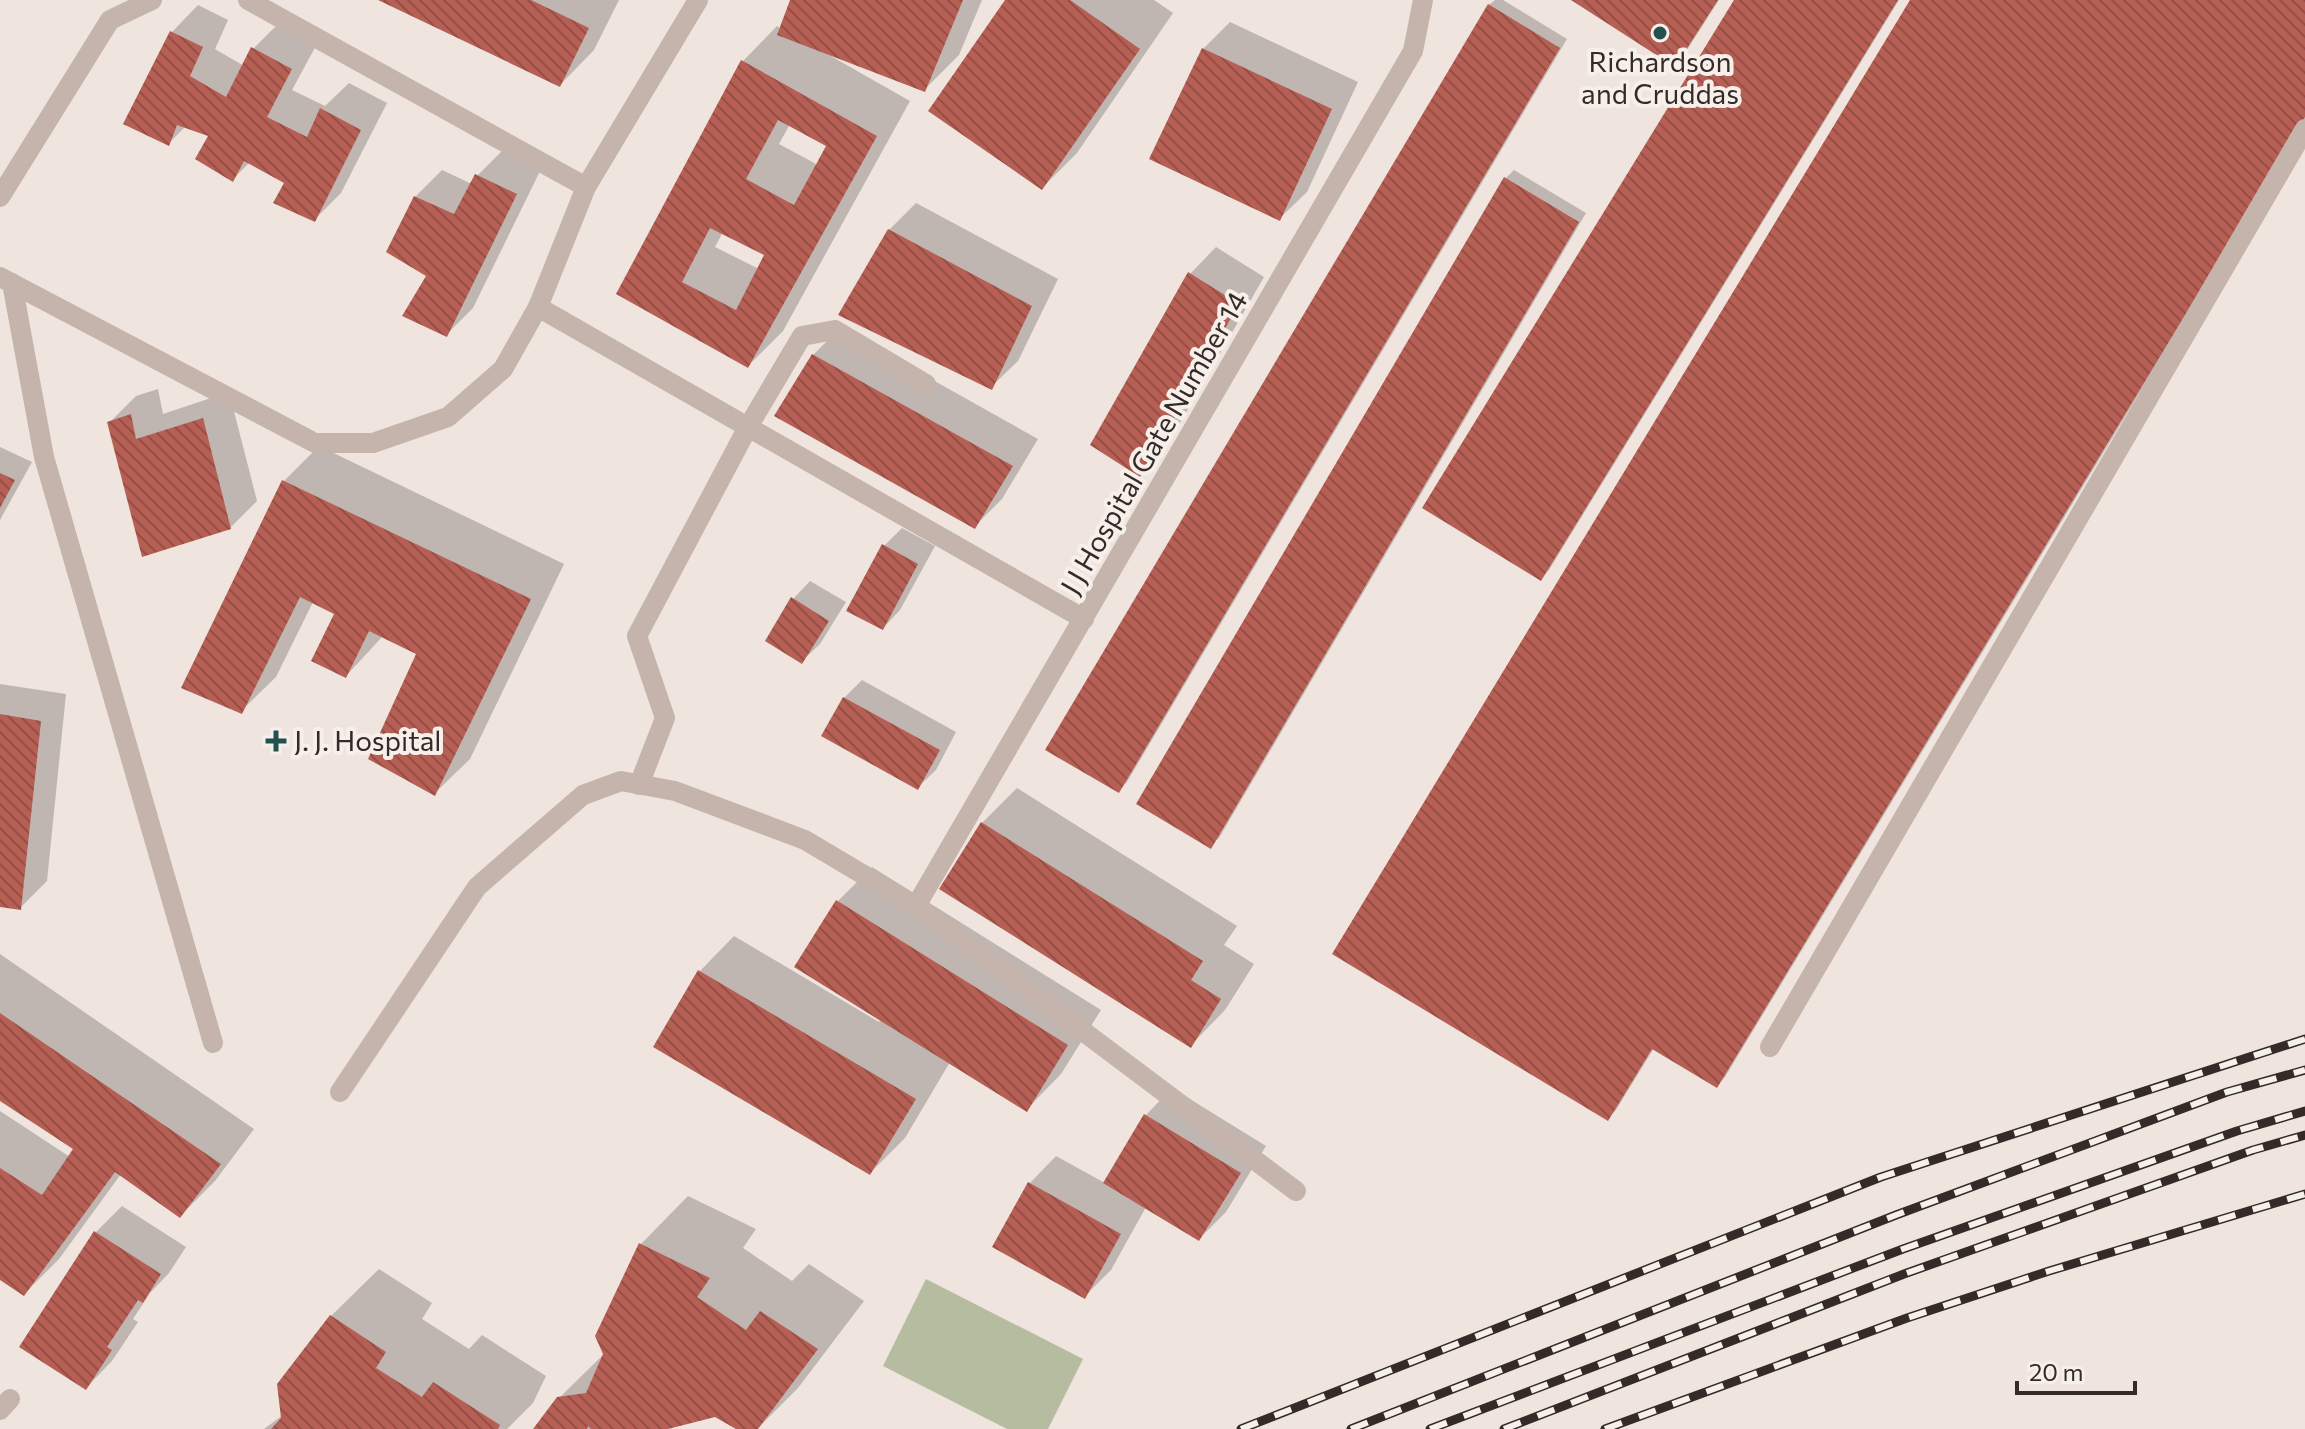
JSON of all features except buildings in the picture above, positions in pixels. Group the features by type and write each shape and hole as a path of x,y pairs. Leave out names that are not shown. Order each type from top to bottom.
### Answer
{"lane":[{"path":"0,197 110,20 152,0"},
{"path":"248,0 586,187"},
{"path":"6,280 315,443 373,443 448,417 503,369 538,307 586,187 698,0"},
{"name":"J J Hospital Gate Number 14","path":"916,906 1413,51 1423,0"},
{"path":"1770,1047 2305,129"},
{"path":"6,280 44,457 213,1043"},
{"path":"538,307 1084,619"},
{"path":"639,785 665,718 637,636 748,427 802,336 835,330 926,384"},
{"path":"340,1092 477,887 583,795 621,781 675,791 805,840 916,906 1296,1191"}],"green space":[{"path":"926,1279 1083,1359 1048,1429 1007,1429 883,1366"}],"railway":[{"path":"1241,1429 1881,1177 2305,1039"},
{"path":"1351,1429 1896,1215 2227,1092 2305,1070"},
{"path":"1430,1429 1903,1249 2237,1131 2305,1111"},
{"path":"1504,1429 1904,1274 2253,1150 2305,1135"},
{"path":"1605,1429 1907,1318 2049,1271 2305,1194"}],"place":[{"name":"Richardson and Cruddas","path":"1660,33"},
{"name":"J. J. Hospital","path":"276,741"}]}
